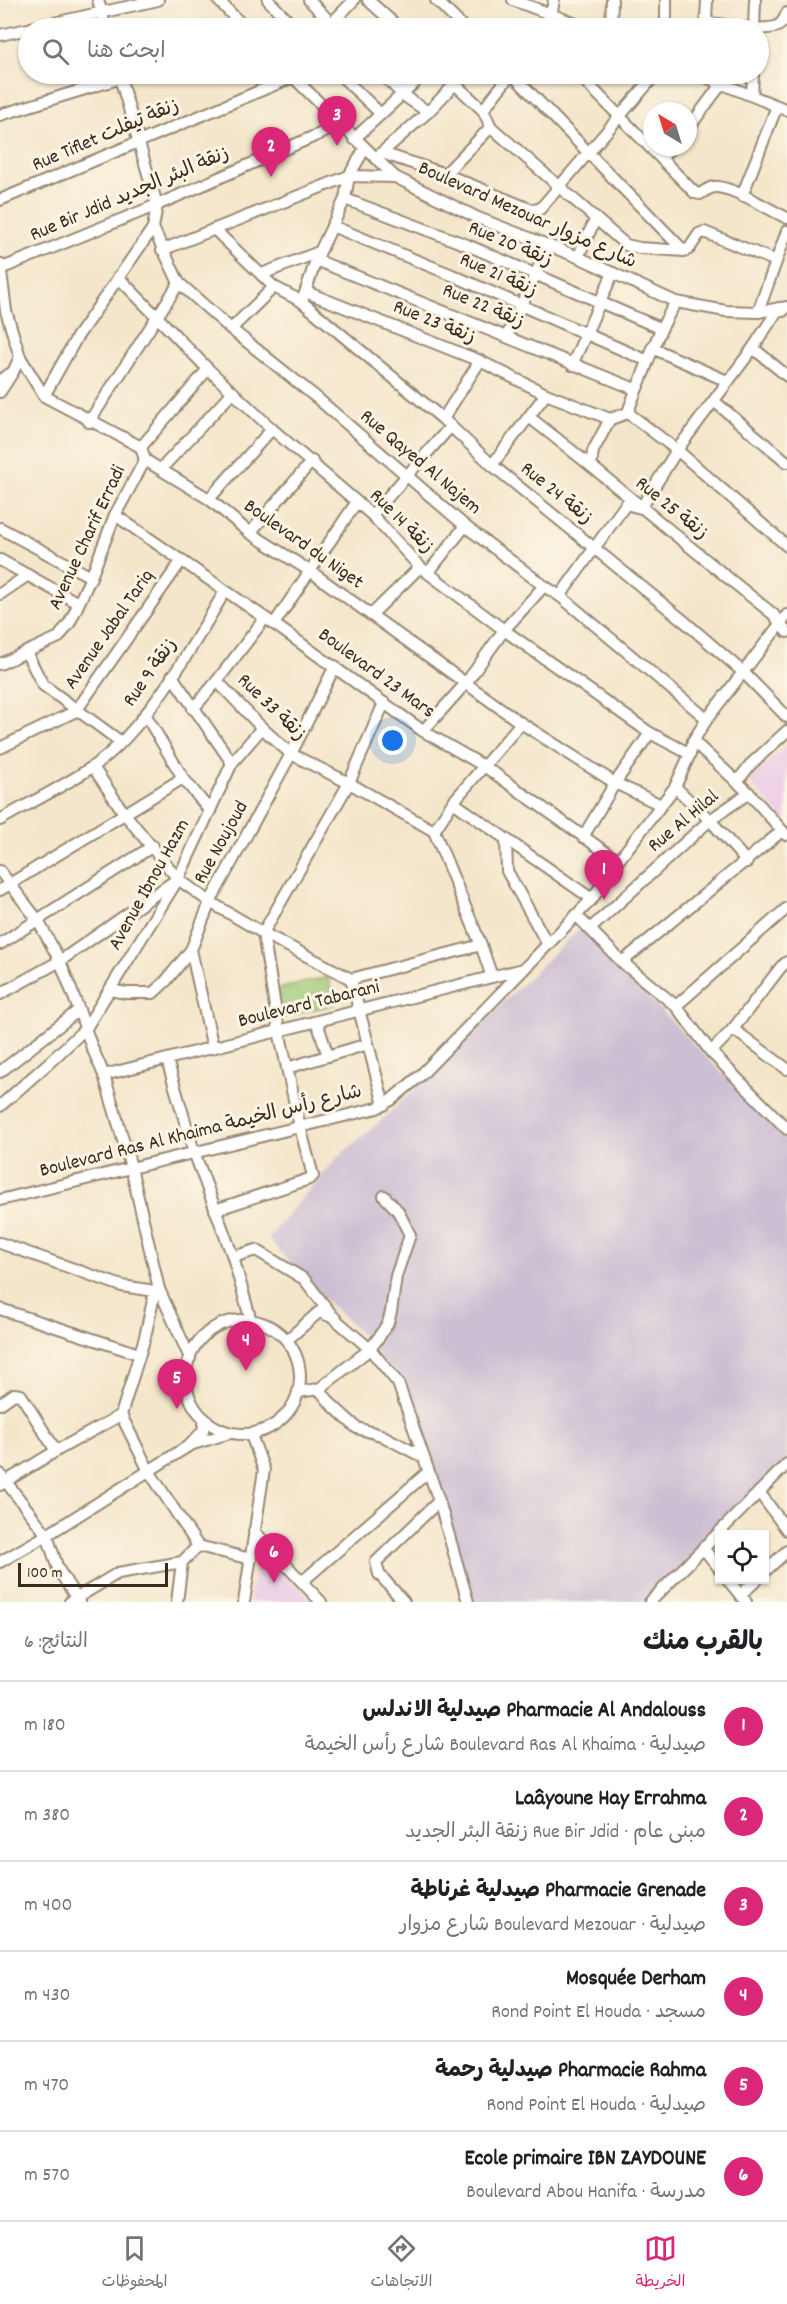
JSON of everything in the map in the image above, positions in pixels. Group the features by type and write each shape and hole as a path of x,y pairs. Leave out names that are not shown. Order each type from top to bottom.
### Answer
{"street":[{"path":"98,0 103,18"},
{"path":"80,18 158,0"},
{"path":"219,0 236,18"},
{"path":"268,0 285,18"},
{"path":"309,0 324,18"},
{"path":"339,18 354,0"},
{"path":"368,0 388,18"},
{"path":"436,0 454,18"},
{"path":"513,0 557,18"},
{"path":"551,16 554,0"},
{"path":"611,18 612,0"},
{"path":"666,0 666,18"},
{"path":"706,18 707,0"},
{"path":"754,18 755,0"},
{"path":"769,28 783,23 787,13"},
{"path":"0,35 18,31"},
{"path":"0,115 95,84"},
{"path":"44,396 77,337 153,228 157,205 122,84"},
{"name":"Rue Tiflet زنقة تيفلت","path":"0,200 271,84"},
{"name":"Boulevard Mezouar شارع مزوار","path":"301,84 354,139 379,155 395,177 478,218 578,257 676,302 726,311 784,310"},
{"path":"350,84 381,114"},
{"path":"392,84 403,95 428,112"},
{"path":"354,139 414,84"},
{"path":"379,155 428,112 455,84 483,110 491,127 626,245 640,249 684,251 689,249 699,234 704,232 776,261"},
{"path":"483,110 504,84"},
{"path":"522,84 684,251"},
{"path":"588,84 695,192 700,194 710,188 718,187 787,218"},
{"path":"379,155 445,174 532,210 540,209 648,84"},
{"path":"697,117 721,84"},
{"path":"724,84 782,108 742,196"},
{"path":"752,95 753,84"},
{"name":"Rue Bir Jdid زنقة البئر الجديد","path":"0,267 157,205 340,124"},
{"path":"445,174 491,127"},
{"path":"214,229 274,287 304,297 318,256 345,199 349,176 365,148"},
{"path":"162,250 349,176 395,177"},
{"name":"Rue 20 زنقة","path":"345,199 467,245 660,328"},
{"path":"578,257 595,220"},
{"name":"Rue 21 زنقة","path":"332,226 452,275 648,361"},
{"name":"Rue Qayed Al Najem","path":"153,228 179,283 465,526 560,596 707,719"},
{"path":"758,312 787,231"},
{"path":"507,336 549,247"},
{"path":"262,274 318,256"},
{"name":"Rue 22 زنقة","path":"318,256 572,365 635,389"},
{"path":"0,267 6,311 20,357 44,396 89,422 141,447 145,460"},
{"path":"572,365 613,273"},
{"name":"Rue 14 زنقة","path":"118,277 208,369 272,429 312,461 372,515 424,570 650,734 690,754"},
{"path":"89,422 179,283"},
{"path":"231,329 274,287"},
{"name":"Rue 23 زنقة","path":"304,297 480,361 546,394 610,419"},
{"name":"Rue 24 زنقة","path":"304,297 492,465 744,673 787,717"},
{"path":"628,413 635,389 660,328 676,302"},
{"path":"560,596 626,504 641,508 677,450 715,402 727,381 784,310"},
{"path":"652,348 727,381"},
{"path":"753,348 787,376"},
{"path":"0,392 20,357"},
{"path":"372,515 447,423 480,361"},
{"path":"141,447 208,369"},
{"path":"0,380 13,372"},
{"path":"161,469 233,392"},
{"path":"492,465 546,394"},
{"path":"715,402 787,462"},
{"path":"591,465 593,451 610,419 628,413"},
{"path":"628,413 677,450 787,546"},
{"name":"Rue 25 زنقة","path":"529,417 773,615 783,629"},
{"path":"209,499 272,429"},
{"name":"Boulevard du Niget","path":"145,460 209,499 249,533 309,571 521,723 615,783 661,805"},
{"name":"Avenue Charif Erradi","path":"0,664 59,637 70,622 91,577 115,515 145,460"},
{"path":"249,533 312,461"},
{"name":"Rue 33 زنقة","path":"356,503 309,571 270,621 217,681 262,728 291,754 349,783 434,831"},
{"name":"Boulevard 23 Mars","path":"115,515 335,666 423,731 484,766 618,861"},
{"path":"371,615 424,570 465,526"},
{"path":"0,528 91,577"},
{"path":"0,560 78,603"},
{"name":"Avenue Jabal Tariq","path":"0,748 76,711 182,560"},
{"path":"0,594 28,575"},
{"path":"423,731 466,683 504,630 544,586"},
{"name":"Rue 9 زنقة","path":"0,820 93,766 121,742 145,714 172,676 225,591"},
{"name":"Boulevard Ras Al Khaima شارع رأس الخيمة","path":"0,1200 384,1105 421,1075 592,899 675,787 690,754 693,741 707,719 783,629 787,615"},
{"path":"26,652 43,685 121,742"},
{"name":"Rue Noujoud","path":"110,990 126,993 153,993 191,950 210,902 291,754 335,666"},
{"path":"172,676 232,763"},
{"path":"193,709 217,681"},
{"path":"215,1210 314,1176 300,1127 279,1031 263,933 349,783 384,703"},
{"path":"145,714 183,778 210,811"},
{"path":"492,977 434,831 453,802 521,723"},
{"name":"Avenue Ibnou Hazm","path":"2,1099 52,1060 86,1028 178,879 232,763 262,728"},
{"path":"737,782 750,765 787,731"},
{"path":"583,837 615,783 650,734"},
{"path":"622,962 785,834 749,793 693,741"},
{"path":"93,766 124,813 178,879 210,902 263,933 351,980 481,945"},
{"path":"0,890 183,778"},
{"path":"675,787 710,820 747,862"},
{"name":"Rue Al Hilal","path":"590,929 710,820 749,793"},
{"path":"453,802 592,899"},
{"path":"506,840 507,871 548,945"},
{"path":"0,944 153,846"},
{"path":"0,871 37,919 60,961 104,1075 131,1167 157,1290 190,1358"},
{"path":"0,994 60,961 178,879"},
{"path":"676,1006 787,908"},
{"path":"577,916 622,962 676,1006 711,1052 787,1129"},
{"path":"191,950 213,1048"},
{"path":"711,1052 733,1029 781,966 787,962"},
{"name":"Boulevard Tabarani","path":"104,1075 523,969"},
{"path":"351,980 384,1105"},
{"path":"0,1072 79,1010"},
{"path":"317,1022 327,1056"},
{"path":"733,1029 787,1069"},
{"path":"287,1068 369,1044"},
{"path":"167,1060 194,1152 233,1257 251,1321"},
{"path":"298,1392 319,1389 370,1349 388,1323 396,1276 410,1239 402,1218 384,1196"},
{"path":"0,1243 122,1286 157,1290"},
{"path":"233,1257 256,1250 304,1280 335,1318 370,1349 398,1383 421,1456 439,1501 468,1602"},
{"path":"157,1290 121,1415 149,1471 198,1546 251,1559"},
{"path":"0,1309 139,1354"},
{"path":"287,1340 319,1312 335,1318"},
{"path":"251,1321 264,1324 287,1340 299,1365 298,1392 291,1409 278,1422 251,1435 230,1433 205,1419 190,1397 187,1371 190,1358 201,1340 226,1323 251,1321"},
{"path":"319,1389 332,1405 357,1428 381,1435 421,1456"},
{"path":"0,1404 14,1394 21,1395 56,1451"},
{"path":"121,1415 2,1480 47,1535 58,1569 75,1601 118,1574 182,1563"},
{"path":"0,1562 190,1445 203,1431 205,1419"},
{"path":"190,1445 230,1433"},
{"path":"244,1602 264,1470 251,1435"},
{"path":"655,1600 787,1464"},
{"path":"303,1581 428,1473"},
{"path":"759,1492 787,1530"},
{"path":"404,1602 379,1574 376,1562 439,1501"},
{"path":"254,1531 321,1602"},
{"path":"177,1602 182,1563 198,1546"},
{"path":"703,1548 715,1563"},
{"path":"769,1568 787,1551"},
{"path":"731,1584 743,1598 753,1584"}],"shaded area":[{"path":"787,746 787,823 748,780"},
{"path":"581,927 787,1141 787,1462 719,1530 715,1530 715,1534 647,1602 470,1602 395,1378 367,1340 304,1279 268,1238 337,1158 381,1121"},
{"path":"258,1545 278,1565 313,1602 250,1602"}],"green space":[{"path":"328,977 335,1004 280,1018 274,990"}],"place":[{"name":"Pharmacie Grenade صيدلية غرناطة","path":"337,146"},
{"name":"Laâyoune Hay Errahma","path":"271,177"},
{"name":"Pharmacie Al Andalouss صيدلية الاندلس","path":"604,900"},
{"name":"Mosquée Derham","path":"246,1371"},
{"name":"Pharmacie Rahma صيدلية رحمة","path":"177,1409"},
{"name":"Ecole primaire IBN ZAYDOUNE","path":"274,1583"}]}
